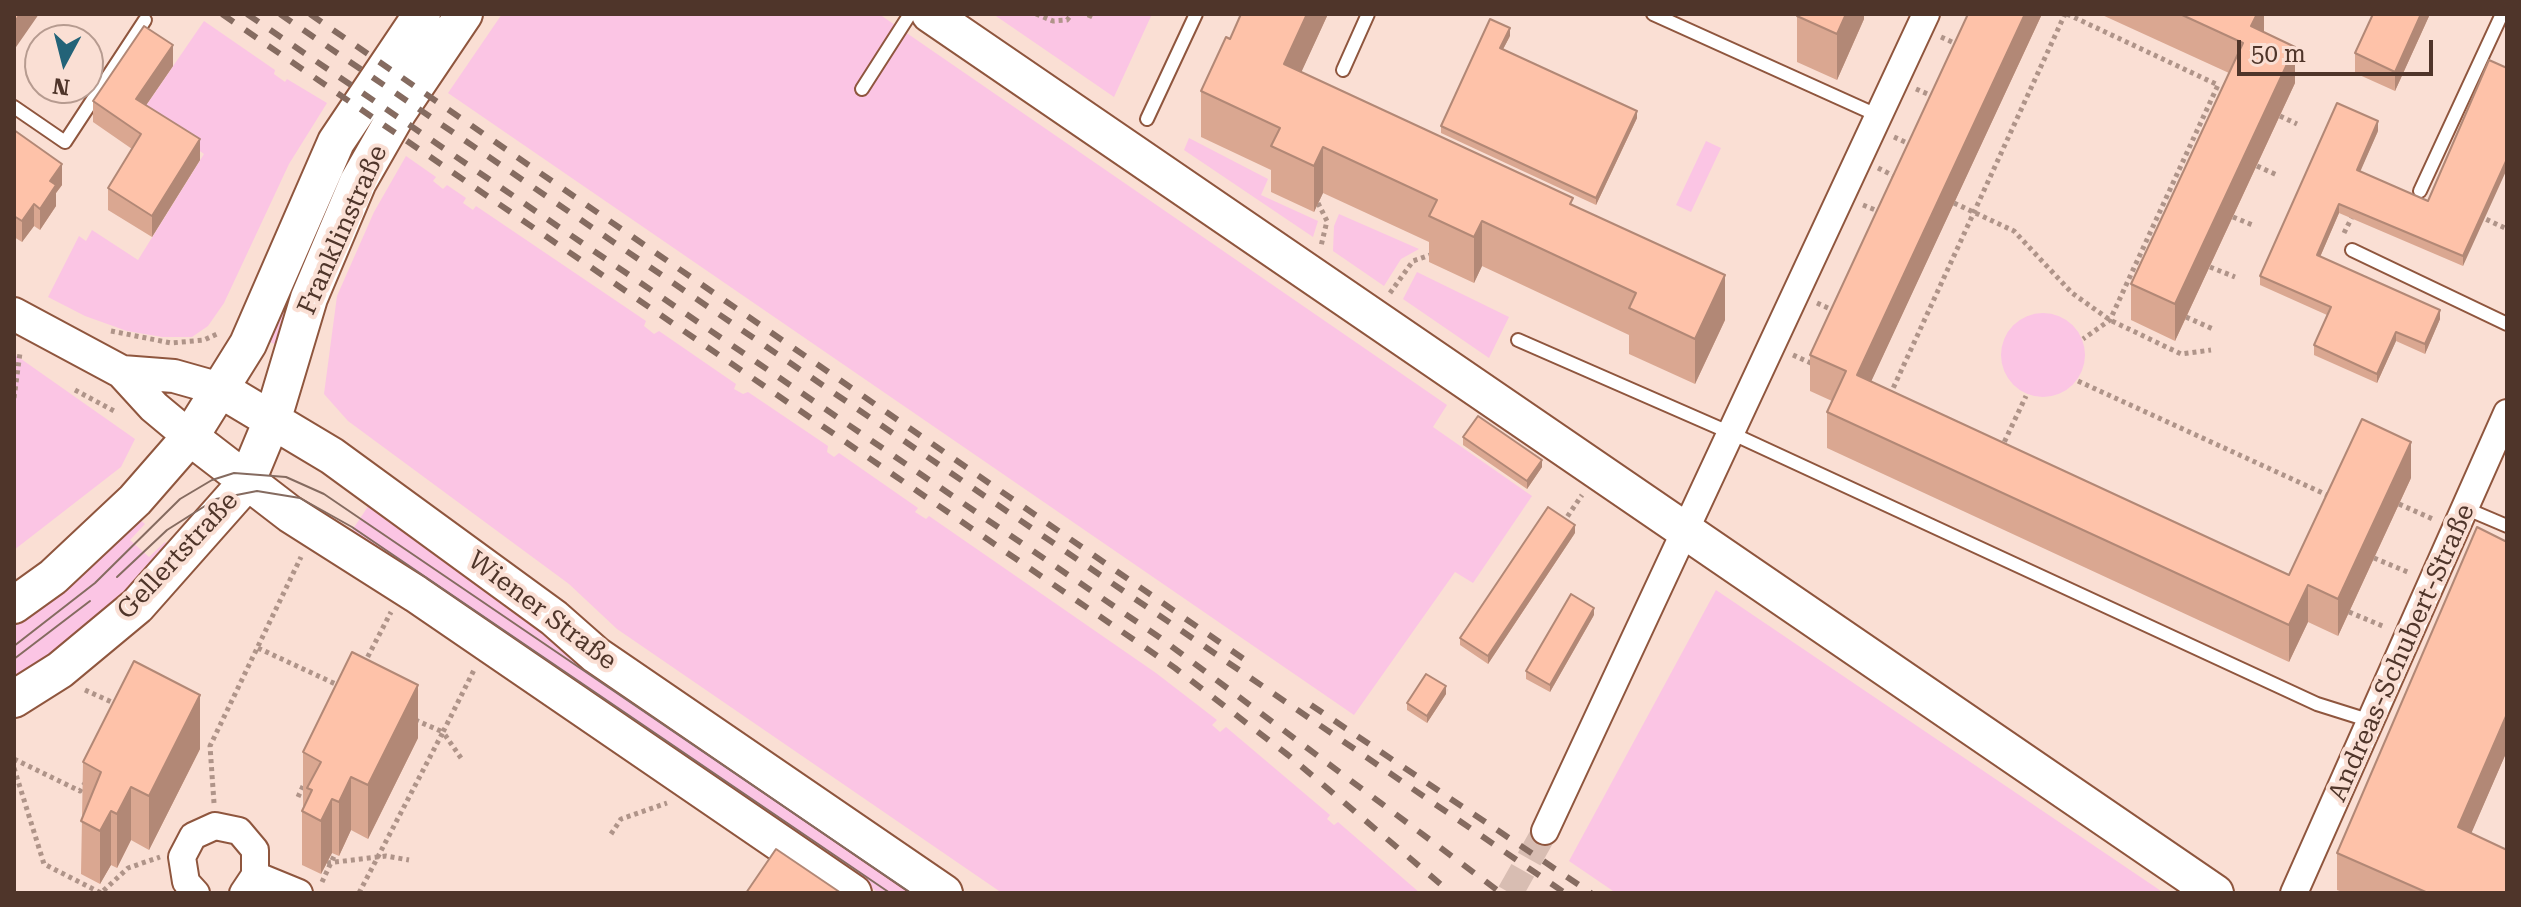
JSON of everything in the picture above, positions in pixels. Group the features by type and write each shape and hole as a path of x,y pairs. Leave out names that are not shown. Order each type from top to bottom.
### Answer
{"main road":[{"name":"Franklinstraße","path":"220,389 248,344 336,142 422,14"},
{"name":"Franklinstraße","path":"273,418 309,298 358,182 398,112 464,14"},
{"path":"930,14 2215,893"},
{"name":"Wiener Straße","path":"220,389 273,418 344,464 529,599 596,655 944,893"},
{"path":"14,605 53,577 135,500 190,437 220,389"},
{"name":"Gellertstraße","path":"14,699 60,670 137,606 246,483 273,418"},
{"name":"Wiener Straße","path":"190,437 246,483 416,594 853,893"}],"street":[{"path":"1545,831 1733,434 1926,14"},
{"name":"Wiener Straße","path":"14,314 122,372 154,407 190,437"},
{"name":"Wiener Straße","path":"122,372 174,376 220,389"},
{"name":"Andreas-Schubert-Straße","path":"2294,893 2507,413"},
{"path":"196,893 186,882 182,857 193,836 215,826 228,826 249,839 257,862 249,884 299,893"}],"lane":[{"path":"862,89 910,14"},
{"path":"1147,119 1196,14"},
{"path":"1343,70 1368,14"},
{"path":"1653,14 1879,116"},
{"path":"2420,191 2502,14"},
{"path":"14,107 65,142 145,20"},
{"path":"2352,250 2507,324"},
{"path":"1518,340 1733,434 2317,704 2371,721"},
{"path":"2462,520 2507,526"}],"path":[{"path":"1036,14 1053,21 1067,20 1072,14"},
{"path":"1887,402 2066,14 2218,85 2110,320 2083,339"},
{"path":"2280,116 2297,124"},
{"path":"2257,166 2277,175"},
{"path":"1318,203 1327,221 1321,247"},
{"path":"1954,203 2014,231 2072,293 2110,320 2181,354 2211,350"},
{"path":"2478,216 2507,229"},
{"path":"2233,217 2255,226"},
{"path":"1389,294 1413,261 1433,254"},
{"path":"2210,267 2235,277"},
{"path":"2186,317 2213,329"},
{"path":"111,331 171,343 204,340 222,332"},
{"path":"14,398 20,353"},
{"path":"2078,381 2327,495"},
{"path":"75,390 121,416"},
{"path":"1986,447 2000,453 2026,396"},
{"path":"2321,508 2333,482"},
{"path":"2399,504 2462,520"},
{"path":"215,826 210,746 301,557"},
{"path":"2374,558 2433,584"},
{"path":"357,677 392,609"},
{"path":"2349,612 2409,638"},
{"path":"258,648 350,691"},
{"path":"359,893 476,665"},
{"path":"77,686 123,707"},
{"path":"403,714 443,732 461,758"},
{"path":"14,759 80,791 90,772"},
{"path":"14,768 44,864 101,893 128,868 156,857"},
{"path":"298,797 311,771"},
{"path":"611,834 621,819 675,800"},
{"path":"317,893 335,854"},
{"path":"328,864 377,857 409,860"}],"shaded area":[{"path":"502,14 879,14 1447,405 1433,427 1532,496 1473,583 1455,572 1354,715 448,93"},
{"path":"993,14 1152,14 1114,97"},
{"path":"204,21 275,70 274,74 285,82 287,79 327,103 289,164 224,303 208,326 192,337 162,337 127,331 85,316 48,297 79,236 86,241 92,230 138,260 204,154 143,110"},
{"path":"1189,138 1268,179 1261,195 1318,221 1313,237 1184,150"},
{"path":"1706,141 1721,148 1691,212 1676,205"},
{"path":"406,156 436,177 433,181 443,189 447,185 466,198 463,203 473,210 476,206 646,321 644,326 654,334 659,331 736,384 734,389 743,394 748,392 828,446 827,452 834,457 839,453 918,508 915,512 926,519 929,516 1156,673 1217,720 1212,725 1220,732 1226,727 1330,815 1327,819 1334,825 1338,822 1420,893 1002,893 617,629 569,584 348,421 324,394 337,296 374,212"},
{"path":"334,179 344,183 281,347 270,342"},
{"path":"1339,214 1419,249 1401,259 1384,286 1333,251 1334,226"},
{"path":"1417,272 1509,317 1489,358 1403,299"},
{"path":"2035,313 2051,313 2067,320 2078,331 2085,355 2082,371 2073,385 2051,397 2035,397 2019,390 2008,379 2001,363 2001,347 2008,331 2019,320"},
{"path":"14,354 135,439 121,467 14,550"},
{"path":"369,505 519,617 923,893 879,893 351,532"},
{"path":"138,518 145,524 130,540 149,557 165,542 174,551 111,611 14,684 14,625 55,594"},
{"path":"1716,590 2164,893 1616,893 1569,861"}],"building":[{"path":"1241,14 1307,14 1284,64 1573,198 1570,204 1725,275 1695,339 1629,308 1636,293 1482,221 1474,237 1429,216 1437,200 1323,147 1314,166 1271,146 1280,128 1201,91 1226,37 1230,39"},
{"path":"1798,14 1846,14 1837,34"},
{"path":"1968,14 2025,14 1857,375 2289,575 2362,419 2411,442 2338,599 2308,585 2289,625 1827,412 1846,371 1810,355"},
{"path":"2180,14 2257,14 2251,26 2295,47 2175,304 2131,284 2243,43"},
{"path":"2373,14 2421,14 2395,72 2355,53"},
{"path":"1490,19 1510,28 1500,48 1637,111 1596,198 1441,126"},
{"path":"144,26 173,45 136,99 200,139 152,216 108,188 141,134 97,104 104,104 104,85"},
{"path":"2489,60 2507,68 2507,159 2463,256 2339,204 2317,255 2440,310 2425,344 2396,332 2377,374 2314,345 2331,307 2260,276 2337,103 2378,121 2357,170 2428,201"},
{"path":"14,130 62,164 50,181 56,185 40,209 34,204 22,221 14,216"},
{"path":"1478,416 1542,460 1527,481 1463,437"},
{"path":"1548,507 1575,525 1488,656 1460,638"},
{"path":"2477,527 2507,542 2507,714 2458,827 2507,850 2507,893 2428,893 2337,853"},
{"path":"1571,594 1594,608 1550,685 1526,671"},
{"path":"352,652 418,685 368,785 351,777 339,802 332,799 321,821 302,811 312,790 307,788 321,762 303,752"},
{"path":"134,661 200,695 149,796 131,787 117,814 111,811 100,831 81,821 101,772 83,762"},
{"path":"1426,674 1446,686 1427,716 1407,703"},
{"path":"776,849 841,893 746,893"}],"tunnel":[{"path":"1510,893 1545,831"}],"tram line":[{"path":"14,646 95,583 180,499 212,480 234,473 286,477 324,494 911,893"},
{"path":"117,577 167,530 216,499 257,491 300,498 352,527 890,893"},
{"path":"14,659 90,601"}],"railway":[{"path":"222,14 1175,668 1288,755 1451,893"},
{"path":"247,14 1159,637 1501,893"},
{"path":"280,14 1565,893"},
{"path":"310,14 1254,666"},
{"path":"1311,705 1591,893"}]}
